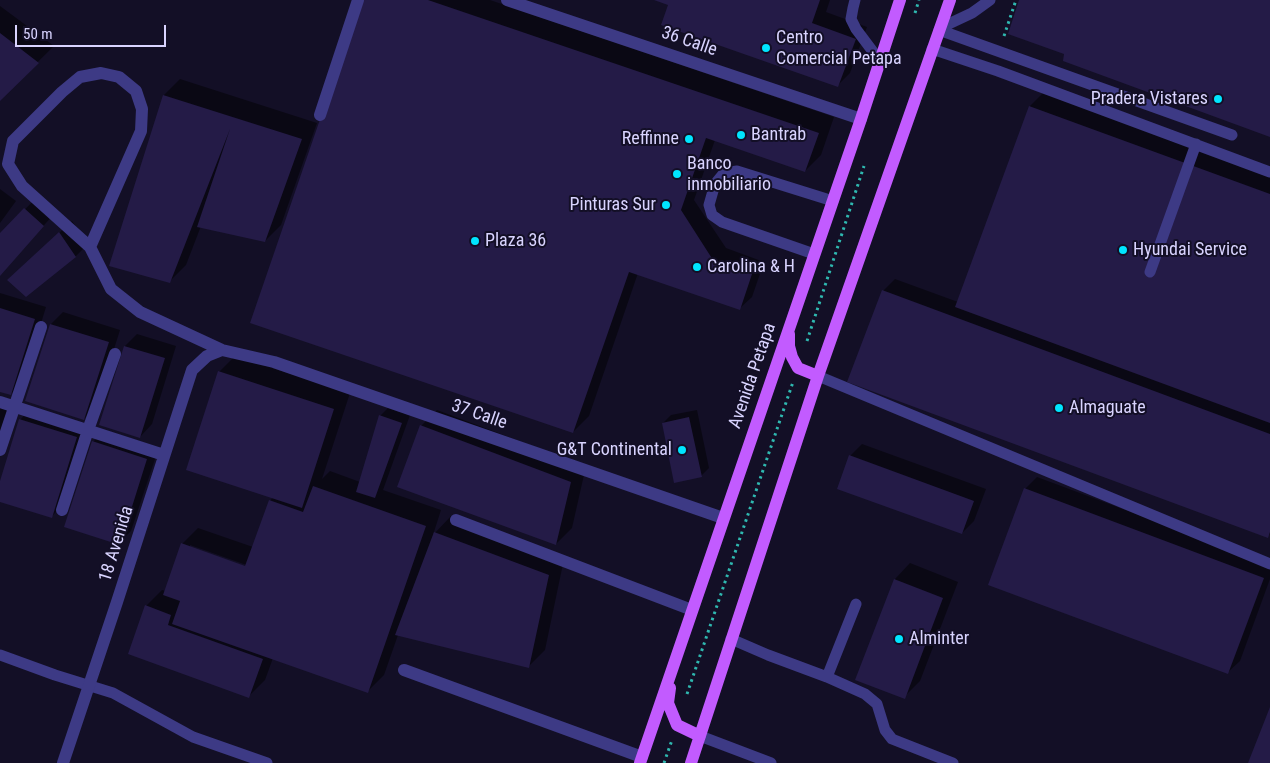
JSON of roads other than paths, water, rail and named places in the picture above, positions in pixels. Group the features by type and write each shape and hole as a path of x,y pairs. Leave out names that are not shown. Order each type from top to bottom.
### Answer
{"main road":[{"name":"Avenida Petapa","path":"641,760 900,0"},
{"path":"691,763 818,376 950,0"},
{"path":"790,324 789,346 795,363 798,368 818,376"},
{"path":"672,668 668,703 677,725 700,736"}],"street":[{"path":"320,115 358,0"},
{"name":"36 Calle","path":"506,0 861,119"},
{"path":"101,73 119,78 136,92 142,109 140,131 90,247 22,186 8,164 13,141 62,92 80,77 101,73"},
{"name":"37 Calle","path":"90,247 111,289 140,312 222,350 274,362 723,518"},
{"path":"0,450 41,327"},
{"name":"18 Avenida","path":"63,763 192,370 207,356 222,350"},
{"path":"62,510 115,354"},
{"path":"0,402 164,455"},
{"path":"456,520 692,610"},
{"path":"404,670 641,760"}],"lane":[{"path":"855,0 852,8 852,19 856,29 880,60"},
{"path":"939,29 972,13 990,0"},
{"path":"939,29 1232,135"},
{"path":"932,49 998,71 1270,172"},
{"path":"1150,272 1196,144"},
{"path":"814,254 722,222 712,215 709,205 715,184 724,172 737,171 833,201"},
{"path":"818,376 1270,564"},
{"path":"827,677 856,604"},
{"path":"731,639 865,694 876,704 885,730 892,739 953,763"},
{"path":"0,656 55,675 114,692 193,737 267,763"},
{"path":"700,736 771,763"}],"place":[{"name":"Centro Comercial Petapa","path":"766,48"},
{"name":"Pradera Vistares","path":"1218,99"},
{"name":"Bantrab","path":"741,135"},
{"name":"Reffinne","path":"689,139"},
{"name":"Banco inmobiliario","path":"677,174"},
{"name":"Pinturas Sur","path":"666,205"},
{"name":"Plaza 36","path":"475,241"},
{"name":"Hyundai Service","path":"1123,250"},
{"name":"Carolina & H","path":"697,267"},
{"name":"Almaguate","path":"1059,408"},
{"name":"G&T Continental","path":"682,450"},
{"name":"Alminter","path":"899,639"}]}
